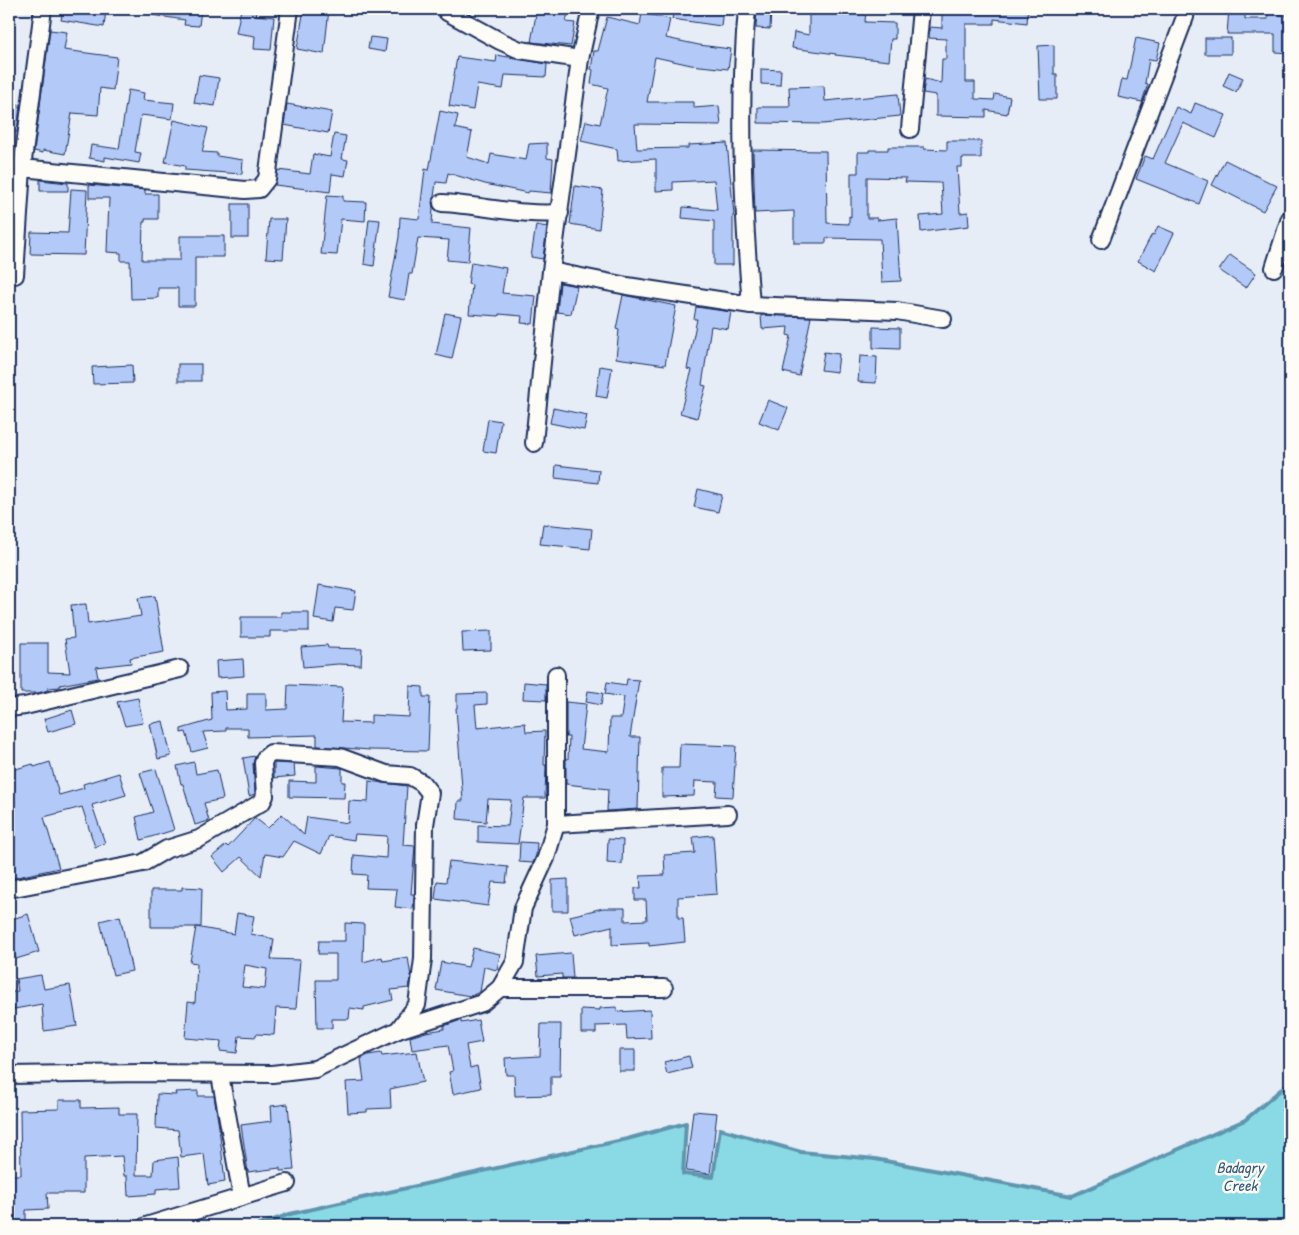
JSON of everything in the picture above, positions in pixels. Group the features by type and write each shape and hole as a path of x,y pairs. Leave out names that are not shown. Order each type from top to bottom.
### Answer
{"street":[{"path":"15,275 15,168 42,9"},
{"path":"15,168 245,190 259,189 266,179 290,9"},
{"path":"534,443 552,271 580,59 591,9"},
{"path":"747,9 741,90 745,240 751,306"},
{"path":"910,129 921,9"},
{"path":"1101,240 1185,18 1186,9"},
{"path":"448,12 520,50 580,59"},
{"path":"442,203 467,204 509,211 560,213"},
{"path":"1274,268 1290,218"},
{"path":"552,271 627,286 751,306 897,311 943,319"},
{"path":"9,708 25,706 180,669"},
{"path":"9,1075 272,1074 314,1069 398,1030 482,1002 500,988 515,962 524,908 546,858 556,824 556,675"},
{"path":"9,889 143,863 176,845 199,839 262,802 265,796 263,763 265,758 271,753 340,757 386,774 410,776 422,783 430,793 425,825 423,960 417,1006 398,1030"},
{"path":"556,824 728,814"},
{"path":"500,988 664,988"},
{"path":"220,1075 242,1197"},
{"path":"146,1226 287,1183"}],"water":[{"name":"Badagry Creek","path":"1290,1082 1290,1226 257,1226 290,1214 627,1139 686,1123 684,1174 713,1177 720,1129 801,1152 875,1159 1072,1196 1245,1120"}],"building":[{"path":"63,9 90,12 90,9 106,9 104,27 61,20"},
{"path":"153,9 201,9 199,26 184,25 185,20 152,15"},
{"path":"241,9 257,9 256,15 274,17 271,50 254,49 255,36 236,33"},
{"path":"304,9 329,9 324,54 297,49"},
{"path":"537,9 569,9 566,22 575,23 571,46 531,42"},
{"path":"674,9 723,9 721,26 672,19"},
{"path":"757,9 771,9 770,29 756,28"},
{"path":"809,9 866,9 865,22 895,23 895,39 891,39 889,61 792,48 794,32 809,35"},
{"path":"942,9 1013,9 1028,11 1027,23 994,19 994,24 966,24 966,82 975,82 975,99 994,100 995,94 1010,97 1007,114 986,110 986,117 936,116 936,95 923,93 925,79 941,83 942,59 946,59 946,39 929,38 930,27 942,28"},
{"path":"1229,9 1245,9 1245,19 1268,19 1269,9 1281,9 1280,15 1290,15 1290,53 1275,52 1275,34 1227,34"},
{"path":"642,13 670,19 666,38 731,49 728,69 691,65 655,57 647,102 694,102 694,108 719,106 721,125 635,124 637,149 688,148 688,145 727,143 734,215 733,265 714,265 714,221 682,218 683,207 717,210 714,180 673,182 673,190 656,191 656,159 618,161 617,149 581,141 586,121 600,124 608,88 591,84 594,51 598,51 607,17 640,25"},
{"path":"50,30 67,32 64,50 117,57 113,90 100,88 98,115 72,113 65,154 43,150 43,153 34,151"},
{"path":"370,37 387,39 385,52 368,49"},
{"path":"1136,38 1160,43 1156,60 1149,59 1145,83 1148,84 1142,102 1118,97 1122,79 1127,80"},
{"path":"1205,38 1231,38 1231,54 1205,54"},
{"path":"1054,45 1054,74 1057,74 1057,99 1040,99 1038,46"},
{"path":"497,55 547,64 546,77 505,75 503,89 477,85 473,110 449,106 457,57 496,62"},
{"path":"761,69 781,70 780,85 761,84"},
{"path":"1229,72 1243,78 1236,92 1223,86"},
{"path":"199,75 219,78 215,106 194,103"},
{"path":"824,86 825,101 898,94 900,116 823,124 758,123 758,107 790,107 789,87"},
{"path":"128,90 144,93 143,100 174,103 172,119 141,115 135,152 141,153 139,163 105,157 105,161 89,158 91,145 119,149"},
{"path":"1195,103 1226,115 1216,138 1183,123 1165,163 1208,181 1199,204 1136,179 1145,156 1153,159 1176,107 1191,114"},
{"path":"9,104 20,105 17,132 9,132"},
{"path":"287,104 332,112 328,133 284,125"},
{"path":"440,111 458,115 455,128 472,132 467,157 489,164 491,154 526,160 529,144 547,143 547,158 553,159 551,193 529,191 528,193 485,184 448,173 446,183 436,182 432,202 432,224 471,228 468,262 447,260 449,240 418,238 412,274 409,274 405,300 388,297 399,237 400,217 419,219 425,169 429,170"},
{"path":"174,120 208,128 202,152 217,153 217,156 243,160 242,174 185,170 185,166 165,162"},
{"path":"334,134 346,136 342,159 348,160 345,176 332,174 330,192 275,185 278,170 310,174 313,154 330,157"},
{"path":"947,141 981,141 981,158 962,158 962,167 957,167 960,213 968,212 969,226 921,232 920,216 943,214 941,183 905,182 906,178 867,177 867,218 877,218 877,220 897,218 901,281 882,282 880,239 826,238 826,243 794,243 794,211 755,213 753,150 826,151 827,223 849,224 849,216 851,217 851,173 858,173 858,152 888,150 888,147 924,147 924,149 947,150"},
{"path":"1225,160 1277,186 1263,211 1212,185"},
{"path":"40,180 68,183 68,191 40,191"},
{"path":"89,185 145,190 145,194 158,194 158,219 145,219 145,222 143,222 142,260 180,260 180,236 224,236 224,257 195,257 195,306 178,306 178,288 158,288 158,298 131,299 130,261 121,261 121,253 107,252 109,198 89,198"},
{"path":"575,186 603,190 599,229 570,224"},
{"path":"71,189 87,190 84,255 30,254 31,232 68,233"},
{"path":"327,195 343,196 343,201 366,202 365,221 341,219 337,255 321,254"},
{"path":"232,204 248,204 248,238 232,238"},
{"path":"269,219 286,219 283,259 266,258"},
{"path":"369,219 380,220 374,266 364,264"},
{"path":"536,225 547,227 543,259 531,257"},
{"path":"1158,226 1174,233 1156,271 1138,261"},
{"path":"1230,255 1256,273 1246,288 1219,270"},
{"path":"471,262 506,268 502,293 536,296 533,324 521,323 522,316 469,314 472,285 468,284"},
{"path":"560,283 577,286 571,314 557,312"},
{"path":"623,295 676,306 665,365 616,358 619,330 616,329"},
{"path":"696,307 731,312 728,329 711,326 702,385 706,386 697,418 680,413 692,370 687,369 697,319 694,319"},
{"path":"445,313 461,316 452,359 436,355"},
{"path":"761,315 811,317 799,376 783,372 791,336 787,335 788,327 762,329"},
{"path":"873,327 900,328 900,349 873,348"},
{"path":"824,352 839,354 837,372 821,370"},
{"path":"860,356 877,357 876,383 858,382"},
{"path":"178,364 201,364 201,381 178,381"},
{"path":"132,365 133,383 93,384 92,367"},
{"path":"600,366 612,368 607,398 596,396"},
{"path":"768,400 788,408 779,430 759,422"},
{"path":"553,408 587,415 584,430 550,423"},
{"path":"488,419 501,421 496,453 483,451"},
{"path":"556,465 599,470 598,483 555,478"},
{"path":"698,489 722,495 718,512 694,507"},
{"path":"543,524 592,529 590,549 540,544"},
{"path":"319,585 356,591 353,610 335,608 333,622 314,619"},
{"path":"155,596 164,652 130,658 131,663 96,667 98,678 48,688 48,690 38,693 21,693 21,643 48,643 48,672 70,673 65,639 74,638 71,605 86,604 88,624 141,616 138,598"},
{"path":"281,612 309,612 309,631 270,631 270,637 241,637 241,617 281,617"},
{"path":"491,631 491,650 463,651 462,632"},
{"path":"327,645 328,648 362,649 361,665 338,664 303,667 301,647"},
{"path":"243,659 244,676 217,678 216,661"},
{"path":"627,679 639,680 630,737 640,737 638,809 607,811 608,789 566,784 566,759 568,759 569,737 566,737 566,702 586,704 581,749 609,752 610,718 621,718 624,697 605,694 607,682 626,685"},
{"path":"524,682 546,684 546,700 523,699"},
{"path":"288,685 343,687 341,722 371,723 371,715 409,717 410,686 423,687 423,697 430,697 428,751 370,750 317,746 317,735 248,737 248,728 226,728 226,731 203,732 208,748 192,752 186,732 181,733 181,729 212,720 211,692 225,691 226,710 247,709 247,693 266,693 266,710 287,709"},
{"path":"588,691 603,693 601,705 586,702"},
{"path":"487,693 487,704 475,705 477,728 525,723 526,732 545,731 545,798 524,798 518,844 478,842 478,825 508,826 511,800 488,799 486,822 457,819 458,801 463,801 456,708 457,694"},
{"path":"138,698 143,723 125,726 117,702"},
{"path":"72,710 76,724 48,732 44,719"},
{"path":"163,721 171,756 158,759 150,724"},
{"path":"680,744 736,746 733,797 716,796 717,782 695,781 694,796 662,797 662,768 679,768"},
{"path":"255,756 253,764 255,794 249,796 243,758"},
{"path":"50,762 59,795 84,788 83,784 119,773 126,795 92,805 105,843 95,847 82,807 44,817 59,868 13,878 9,864 9,771 33,764 34,767"},
{"path":"194,762 196,774 217,770 223,799 204,803 209,821 195,825 177,766"},
{"path":"274,763 294,764 295,776 274,778"},
{"path":"316,766 342,768 342,782 345,782 344,798 289,797 289,781 316,782"},
{"path":"156,769 174,830 141,840 136,817 153,812 140,773"},
{"path":"369,781 407,786 403,845 415,846 411,894 414,894 413,909 395,907 397,889 366,888 367,875 353,874 354,855 386,858 387,836 355,834 354,840 329,836 321,854 294,841 283,857 265,854 261,876 241,857 224,872 212,857 226,845 228,847 255,818 268,828 282,814 304,835 307,817 348,823 349,801 368,802"},
{"path":"713,835 717,894 678,897 678,918 683,918 685,942 649,946 649,943 612,945 612,926 575,935 570,916 603,908 625,908 625,921 647,920 646,900 635,900 635,888 641,888 640,876 665,875 664,855 695,853 693,837"},
{"path":"608,839 623,840 622,864 607,863"},
{"path":"520,842 537,843 533,863 519,862"},
{"path":"449,861 508,867 506,883 492,882 488,906 435,899 437,881 446,882"},
{"path":"568,879 568,911 552,911 552,880"},
{"path":"182,887 202,888 201,927 151,927 151,890 182,890"},
{"path":"237,913 254,916 251,934 274,939 271,959 300,960 296,1009 276,1008 274,1035 256,1034 256,1037 239,1036 237,1053 220,1051 221,1041 185,1038 188,1002 195,1003 197,963 190,962 196,927 234,934","holes":["245,965 267,969 265,989 242,987"]},
{"path":"28,914 39,952 16,959 9,935 9,920"},
{"path":"120,916 132,971 113,975 100,921"},
{"path":"345,923 364,924 363,962 382,957 383,961 408,957 411,977 409,988 391,990 393,1000 364,1007 364,1010 350,1008 349,1019 332,1019 332,1028 317,1028 316,980 336,980 336,954 318,954 319,941 345,941"},
{"path":"473,948 500,954 497,970 484,967 480,992 470,996 436,990 441,962 468,967"},
{"path":"571,953 573,978 562,978 562,974 538,976 536,956"},
{"path":"41,975 44,989 70,985 77,1026 44,1031 42,1004 9,1010 9,993 18,991 16,979"},
{"path":"617,1007 618,1012 650,1010 651,1038 627,1039 626,1025 596,1026 596,1033 581,1033 581,1009 600,1010 600,1008"},
{"path":"461,1020 461,1023 478,1020 482,1042 466,1045 470,1068 477,1066 481,1088 453,1094 449,1072 453,1071 448,1045 412,1050 410,1037 444,1029 444,1026"},
{"path":"541,1024 561,1024 560,1076 551,1076 551,1095 515,1096 514,1075 506,1075 505,1058 540,1056"},
{"path":"619,1050 635,1050 635,1071 619,1071"},
{"path":"417,1052 423,1082 390,1089 391,1108 367,1109 367,1112 348,1113 346,1082 364,1081 361,1059 368,1055 381,1053 382,1056"},
{"path":"689,1056 692,1068 667,1074 664,1062"},
{"path":"198,1091 198,1096 214,1096 225,1182 208,1185 204,1154 181,1157 178,1130 156,1128 157,1094 176,1095 175,1092"},
{"path":"59,1100 81,1100 81,1108 119,1107 119,1114 137,1114 136,1175 153,1175 154,1160 178,1157 180,1187 156,1189 156,1194 128,1196 127,1176 124,1176 122,1156 84,1158 84,1193 47,1193 48,1209 26,1210 26,1224 9,1224 10,1175 21,1175 20,1110 59,1109"},
{"path":"288,1104 294,1170 280,1171 280,1168 248,1172 241,1125 272,1121 271,1106"},
{"path":"693,1111 717,1113 710,1174 686,1171"}],"waterway":[{"path":"257,1226 290,1214 627,1139 686,1123 683,1174 713,1177 720,1129 801,1152 875,1159 1072,1196 1245,1120 1290,1082"}]}
